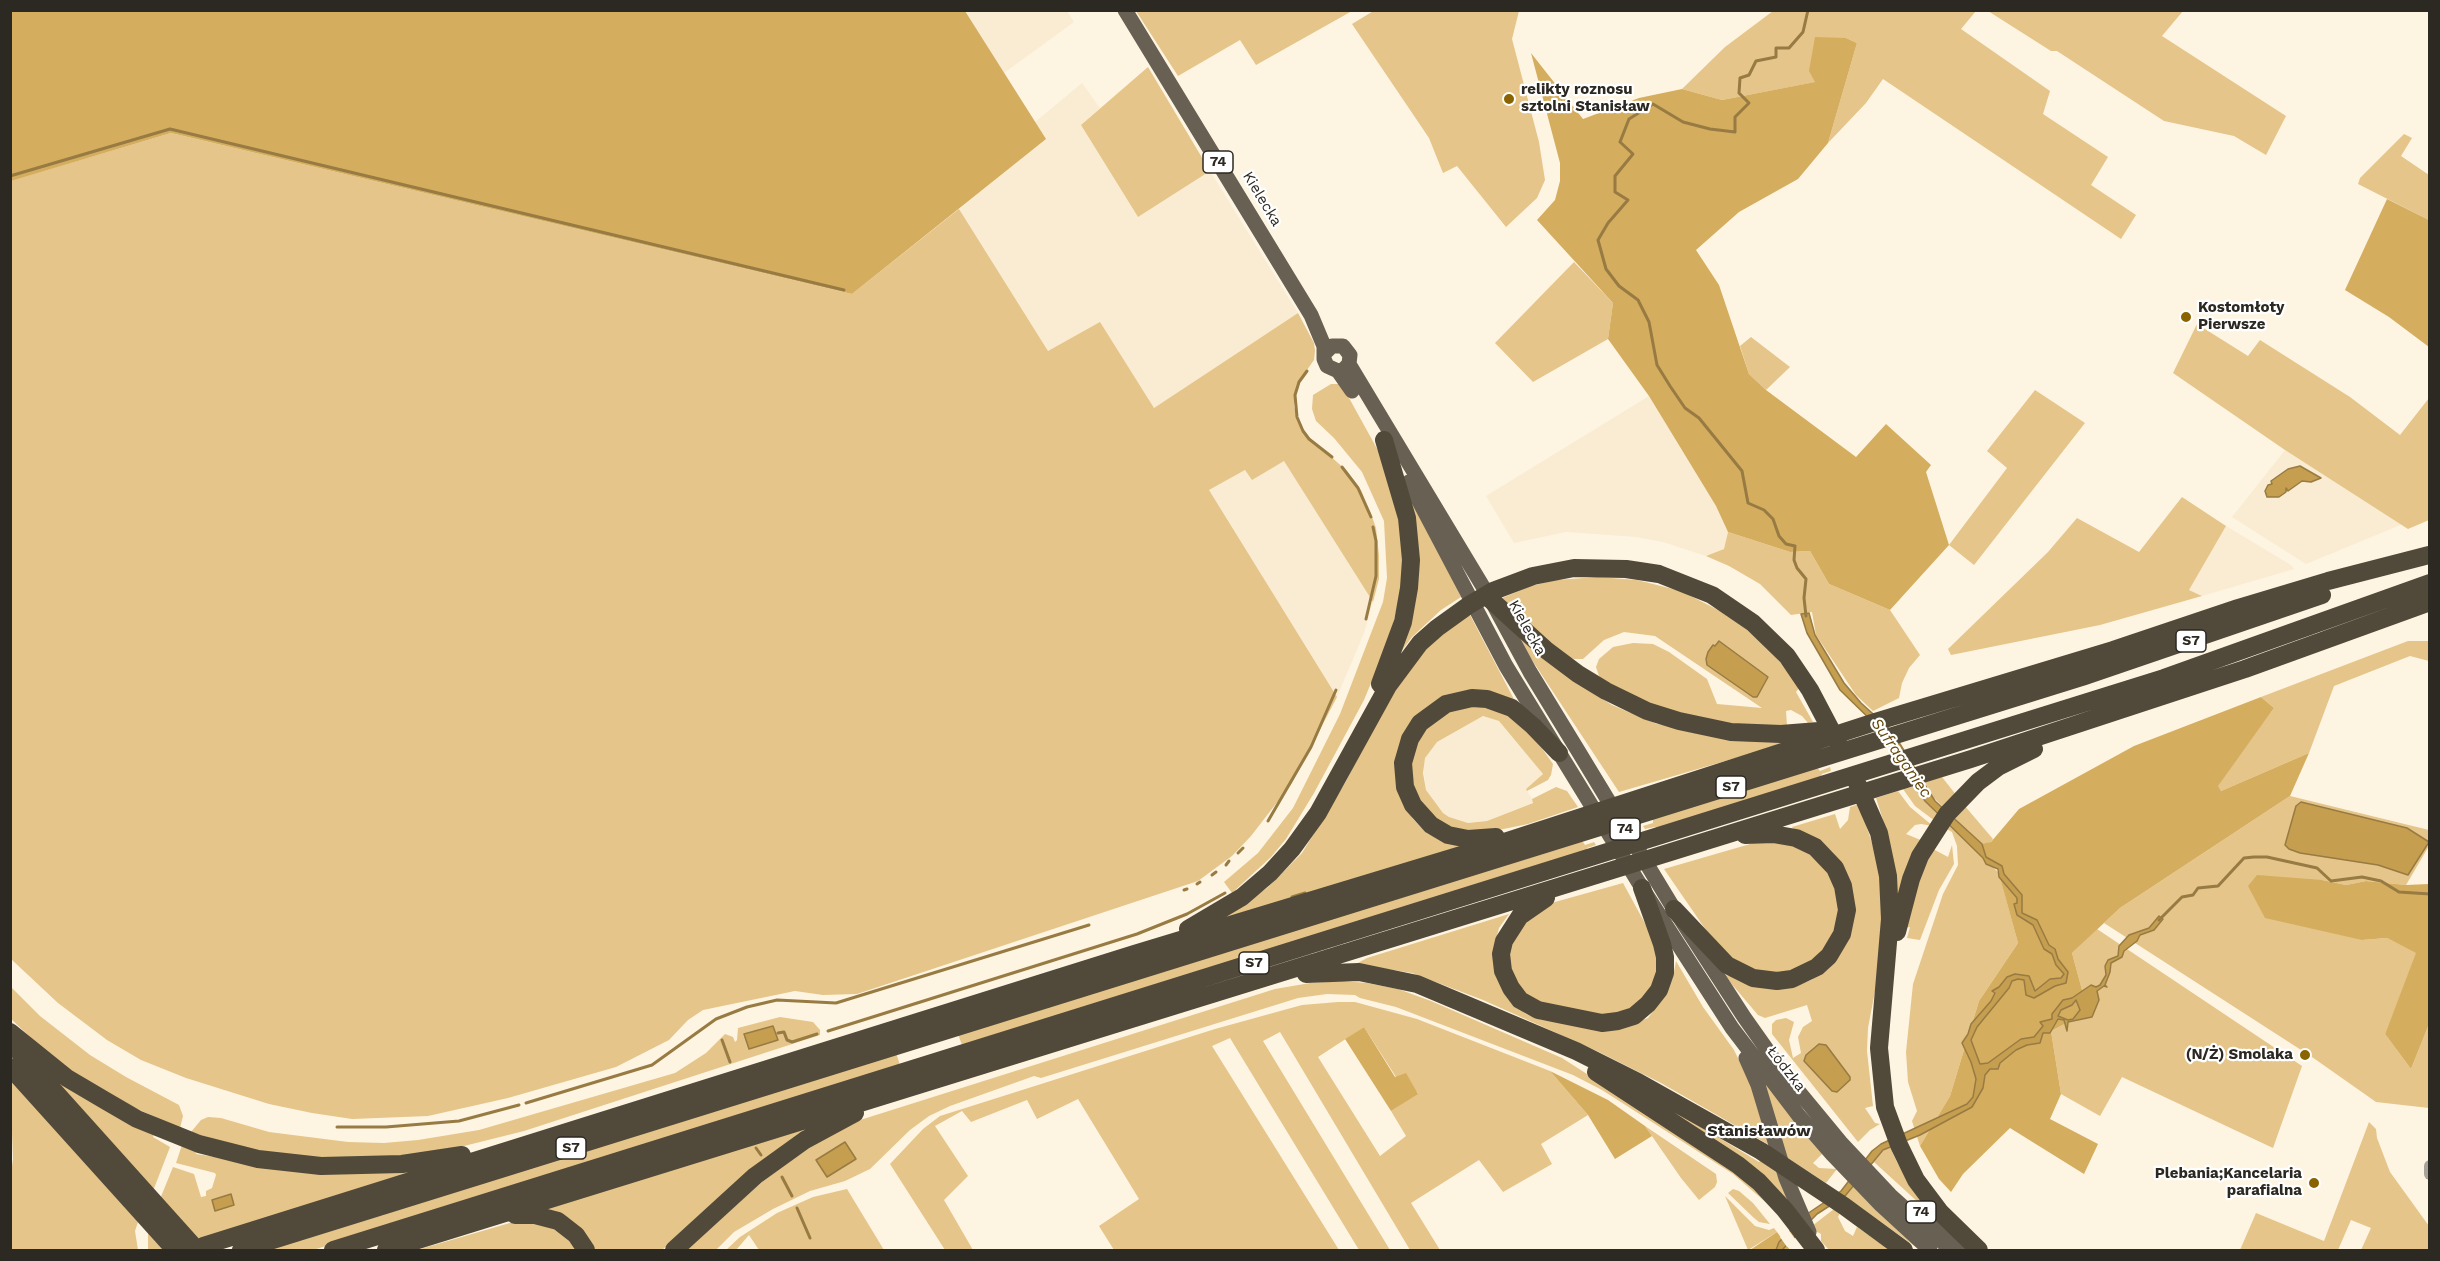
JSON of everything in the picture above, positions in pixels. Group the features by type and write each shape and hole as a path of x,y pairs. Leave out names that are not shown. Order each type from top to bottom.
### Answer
{"highway":[{"path":"1361,734 1398,640 1407,604 1411,573 1407,518 1383,440"},
{"path":"1491,600 1546,650 1578,674 1606,692 1636,706 1679,721 1731,732 1766,734 1818,744 1875,722 1946,710 2113,650 2328,581 2429,555"},
{"path":"1134,954 1217,914 1242,897 1270,873 1310,826 1388,686 1404,663 1420,643 1448,619 1481,597 1523,579 1554,571 1583,567 1626,569 1659,574 1697,588 1729,605 1762,630 1778,646 1798,670 1816,699 1872,813 1879,832 1890,898 1886,980 1879,1048 1883,1094 1889,1119 1916,1180 1930,1200 1979,1251"},
{"name":"S7","path":"333,1251 2164,678 2430,583"},
{"path":"386,1251 1971,759 2305,649 2430,602"},
{"path":"1559,753 1512,708 1496,701 1479,698 1463,699 1439,708 1420,723 1407,746 1403,763 1406,787 1413,805 1431,825 1448,835 1468,839 1584,825"},
{"name":"S7","path":"241,1251 1584,825 1818,744 1946,710"},
{"path":"1886,980 1911,879 1926,845 1958,801 1996,769 2098,718"},
{"path":"10,1067 133,1191 200,1248 537,1140 1530,833"},
{"path":"1674,909 1727,965 1758,980 1777,981 1797,977 1817,967 1834,950 1845,926 1846,900 1840,876 1828,859 1815,847 1789,837 1773,834 1725,835"},
{"path":"1573,883 1530,908 1511,926 1502,948 1503,972 1510,988 1520,1000 1538,1010 1602,1023 1618,1022 1634,1016 1654,997 1665,973 1662,944 1642,888"},
{"path":"1268,978 1339,972 1388,977 1417,984 1536,1034 1604,1064 1761,1151 1844,1206 1904,1251"},
{"path":"10,1032 67,1078 137,1119 199,1144 285,1163 359,1167 442,1159 537,1140"},
{"path":"1536,1034 1738,1165 1790,1207 1813,1244"},
{"path":"10,1043 133,1191 175,1251"},
{"path":"674,1251 763,1170 805,1140 884,1098"},
{"path":"492,1218 535,1215 558,1221 576,1235 586,1251"}],"main road":[{"name":"Kielecka","path":"1125,10 1329,348"},
{"name":"74","path":"1343,367 1327,366 1324,359 1329,348 1348,351 1343,367 1406,477 1487,632 1642,888"},
{"name":"Kielecka","path":"1343,367 1491,600 1530,672 1674,909"},
{"name":"Łódzka","path":"1642,888 1732,1028 1799,1116 1837,1149 1930,1251"},
{"name":"Łódzka","path":"1674,909 1770,1054 1837,1149"},
{"path":"1732,1028 1758,1085 1790,1207"},
{"name":"74","path":"1865,1179 1971,1251"},
{"name":"Łódzka","path":"1865,1179 1951,1251"}],"street":[{"path":"2430,1166 2430,1174"}],"shaded area":[{"path":"1375,10 1519,11 1512,39 1539,142 1545,180 1537,198 1506,227 1457,166 1443,173 1429,138 1352,24"},
{"path":"10,11 965,11 1046,139 852,294 171,133 11,181"},
{"path":"965,11 1067,11 1074,22 1004,73"},
{"path":"1136,11 1352,11 1256,65 1240,40 1178,76"},
{"path":"1773,11 1976,11 1961,29 2050,91 2043,114 2108,157 2091,185 2136,215 2121,239 1883,79 1866,103 1828,143 1857,43 1846,38 1816,82 1722,100 1682,89 1725,47"},
{"path":"1988,11 2183,11 2162,36 2286,116 2266,155 2234,136 2164,121 2057,51 2051,51"},
{"path":"1815,37 1846,38 1857,43 1828,143 1798,179 1739,212 1696,250 1719,285 1749,374 1766,390 1856,457 1886,424 1931,465 1926,472 1949,545 1890,610 1829,584 1810,551 1790,552 1728,532 1716,506 1649,396 1608,339 1613,303 1537,220 1555,200 1560,181 1560,163 1531,53 1583,119 1639,98 1682,89 1722,100 1815,82 1809,71"},
{"path":"1148,67 1210,171 1138,217 1081,125"},
{"path":"1082,83 1100,108 1081,125 1138,217 1210,171 1298,313 1154,408 1100,323 1048,351 959,209 1045,139 1035,122"},
{"path":"171,133 852,294 959,209 1048,351 1100,322 1154,408 1298,313 1314,343 1315,351 1314,360 1297,384 1294,406 1298,422 1310,438 1347,471 1361,490 1370,511 1376,528 1379,555 1379,579 1373,602 1284,461 1252,480 1245,470 1209,490 1337,697 1292,783 1251,836 1232,856 1198,881 857,994 823,995 795,991 703,1010 688,1020 669,1040 616,1067 508,1098 428,1116 352,1119 269,1104 186,1078 141,1060 107,1040 58,1003 11,959 10,181"},
{"path":"2404,134 2412,138 2401,156 2429,175 2429,220 2358,184 2360,178"},
{"path":"2387,199 2429,220 2429,347 2389,317 2345,290"},
{"path":"1574,262 1613,303 1608,339 1533,382 1495,343"},
{"path":"2197,324 2248,356 2260,340 2350,397 2400,435 2429,398 2429,520 2408,529 2285,450 2173,373"},
{"path":"1751,337 1790,367 1766,390 1749,374 1740,346"},
{"path":"1331,384 1339,384 1343,387 1386,465 1401,520 1403,582 1390,637 1364,700 1314,793 1286,839 1271,857 1232,893 1224,882 1258,853 1293,808 1340,714 1383,602 1387,578 1384,521 1362,472 1334,438 1316,421 1312,409 1313,395"},
{"path":"2035,390 2085,423 1974,565 1949,545 2007,468 1987,451"},
{"path":"1649,396 1716,506 1728,532 1724,549 1706,556 1663,542 1636,537 1566,532 1514,543 1486,496"},
{"path":"2285,450 2403,524 2306,564 2232,517"},
{"path":"1284,460 1373,602 1364,633 1337,697 1209,490 1245,470 1252,479"},
{"path":"1399,470 1461,597 1441,610 1412,637 1398,656 1408,620"},
{"path":"2182,497 2226,526 2189,590 2202,596 2100,625 1951,655 1948,649 2048,552 2077,518 2139,552"},
{"path":"2226,526 2294,569 2202,596 2189,590"},
{"path":"1728,532 1790,552 1810,551 1829,584 1890,610 1920,655 1909,668 1902,683 1899,698 1873,711 1856,695 1816,635 1812,612 1791,615 1760,584 1706,556 1724,549"},
{"path":"1598,577 1637,580 1681,591 1720,611 1769,649 1787,670 1799,688 1796,692 1813,722 1808,723 1802,716 1791,710 1786,711 1787,726 1740,725 1692,717 1647,704 1613,688 1599,676 1596,667 1599,659 1613,647 1633,643 1653,644 1669,652 1707,679 1717,704 1762,708 1655,636 1624,632 1604,640 1583,659 1574,659 1564,655 1541,637 1502,598 1531,586 1556,580"},
{"path":"1470,615 1518,707 1430,705 1400,796 1413,819 1428,834 1469,848 1213,925 1267,888 1302,853 1345,783 1391,693 1417,657 1443,631"},
{"path":"1503,616 1570,678 1612,705 1657,724 1794,741 1619,792"},
{"path":"2408,641 2429,641 2429,661 2410,656 2334,686 2309,753 2221,791 2217,786 2274,708 2261,697"},
{"path":"2261,697 2274,708 2218,786 2221,791 2309,753 2290,796 2120,908 2072,953 2088,1012 2051,1031 2061,1094 2050,1119 2098,1144 2084,1174 2010,1128 1963,1174 1951,1192 1939,1179 1920,1146 1950,1096 1979,1001 2018,943 1996,863 1982,857 1982,844 1991,842 2019,809 2134,746"},
{"path":"1479,704 1509,712 1534,737 1553,764 1551,775 1548,780 1527,791 1526,789 1543,774 1499,721 1483,716 1437,742 1425,758 1423,773 1426,790 1443,813 1468,823 1487,821 1533,803 1532,799 1556,787 1567,791 1578,807 1528,824 1479,834 1462,833 1432,820 1412,788 1411,754 1417,739 1439,714"},
{"path":"1483,716 1499,721 1543,774 1526,789 1534,802 1487,821 1468,823 1443,813 1426,790 1423,766 1427,752 1437,742"},
{"path":"1816,766 1820,771 1830,767 1831,771 1822,774 1819,781 1659,831 1655,827 1645,829 1643,826 1653,823 1653,816"},
{"path":"1942,777 1957,796 1945,809 1933,797 1925,782"},
{"path":"1915,786 1939,816 1935,821 1915,806 1903,789"},
{"path":"1898,791 1910,807 1933,826 1915,825 1906,834 1923,841 1897,912 1883,820 1876,798"},
{"path":"2290,796 2429,830 2429,846 2406,885 2366,881 2346,885 2322,880 2362,940 2387,938 2417,953 2385,1034 2411,1069 2429,1024 2429,1108 2376,1102 2312,1057 2104,923 2120,908"},
{"path":"1859,804 1882,873 1884,917 1879,970 1868,1028 1867,1051 1873,1106 1865,1108 1875,1123 1880,1124 1858,1142 1772,1034 1772,1024 1776,1020 1786,1018 1794,1022 1789,1040 1793,1058 1801,1053 1798,1037 1803,1027 1812,1021 1807,1005 1765,1018 1758,1015 1724,975 1801,984 1829,968 1839,955 1842,865 1829,849 1792,827 1835,814 1840,829 1848,820 1850,807","holes":["1819,1044 1826,1045 1850,1079 1805,1057"]},
{"path":"1964,805 1993,839 1991,842 1983,845 1953,818"},
{"path":"1948,824 1999,873 2018,943 1979,1001 1950,1096 1920,1146 1912,1121 1917,1111 1908,1082 1906,1052 1913,984 1943,894 1958,865 1957,846 1952,832 1945,828"},
{"path":"1581,839 1585,845 1594,842 1596,845 1587,848 1586,853 963,1048 958,1034"},
{"path":"1757,842 1781,842 1799,847 1820,860 1832,875 1840,915 1827,947 1799,968 1780,974 1762,973 1740,966 1719,949 1664,869"},
{"path":"1952,845 1954,864 1939,890 1920,940 1907,938 1910,927 1904,928 1913,888 1933,849 1948,857"},
{"path":"2257,875 2322,880 2346,885 2366,881 2406,885 2429,884 2429,1024 2411,1069 2385,1034 2416,953 2387,938 2362,940 2265,918 2248,886"},
{"path":"1623,883 1653,938 1658,957 1657,973 1653,985 1639,1003 1625,1012 1608,1016 1531,1000 1514,982 1509,960 1511,941 1520,925 1539,910 1555,902"},
{"path":"1509,914 1499,928 1493,951 1496,977 1508,999 1526,1014 1542,1020 1622,1028 1648,1018 1667,992 1676,961 1703,1007 1734,1050 1756,1095 1771,1146 1661,1083 1599,1052 1483,1000 1412,973 1356,964 1367,958"},
{"path":"2097,929 2302,1066 2273,1148 2122,1077 2100,1116 2061,1094 2051,1031 2088,1012 2072,953"},
{"path":"1342,981 1398,989 1562,1058 1732,1167 1770,1206 1733,1174 1602,1090 1573,1075 1396,1007 1355,995 1327,994 1298,998 1041,1078 1034,1076 950,1106 929,1116 910,1130 870,1169 845,1181 810,1191 773,1209 734,1232 716,1250 686,1250 762,1182 809,1146 857,1121 1275,989 1310,983"},
{"path":"10,986 40,1016 90,1055 179,1105 183,1116 180,1128 117,1100 46,1052 11,1019"},
{"path":"1355,1002 1417,1019 1550,1071 1588,1115 1541,1144 1552,1164 1503,1192 1479,1160 1411,1203 1440,1250 1410,1250 1280,1032 1263,1041 1390,1250 1359,1250 1230,1038 1212,1046 1339,1250 1114,1250 1099,1226 1139,1199 1078,1099 1037,1119 1027,1100 971,1122 962,1111 935,1126 968,1176 944,1200 973,1250 945,1250 890,1164 923,1129 940,1116 1215,1029 1302,1005","holes":["1364,1027 1396,1077 1418,1093 1391,1111 1406,1136 1380,1156 1318,1057"]},
{"path":"780,1017 813,1022 820,1030 820,1035 524,1131 444,1151 394,1159 294,1158 228,1144 191,1132 201,1120 208,1117 221,1118 269,1132 348,1142 384,1143 418,1140 479,1130 675,1073 706,1053 725,1034 733,1037 735,1042 738,1028"},
{"path":"1364,1027 1395,1077 1406,1073 1418,1094 1391,1111 1345,1039"},
{"path":"896,1053 901,1068 313,1250 267,1250"},
{"path":"31,1059 154,1134 153,1137 170,1147 153,1191"},
{"path":"1550,1071 1608,1100 1645,1126 1652,1136 1615,1159 1588,1115"},
{"path":"1762,1073 1823,1153 1813,1163 1819,1168 1837,1169 1826,1183 1786,1157"},
{"path":"10,1079 138,1222 135,1231 138,1250 11,1250 10,1181 13,1159"},
{"path":"1643,1092 1759,1162 1761,1160 1778,1171 1787,1199"},
{"path":"821,1118 747,1173 662,1250 593,1250 540,1210"},
{"path":"2369,1122 2376,1129 2377,1138 2390,1172 2429,1226 2429,1250 2361,1250 2371,1228 2351,1220 2338,1250 2240,1250 2256,1213 2324,1241"},
{"path":"1645,1126 1716,1174 1715,1187 1699,1200"},
{"path":"182,1145 195,1149 196,1154 321,1173 393,1173 432,1169 200,1243 160,1199 173,1167 194,1174 201,1197 206,1196 206,1191 212,1188 215,1173 176,1163"},
{"path":"1890,1147 1916,1193 1942,1224 1874,1162 1881,1152"},
{"path":"1853,1186 1920,1250 1845,1196"},
{"path":"847,1189 884,1250 759,1250 749,1235 736,1250 726,1250 740,1237 777,1213 813,1197"},
{"path":"1733,1189 1739,1191 1753,1203 1770,1224 1759,1222 1754,1218 1728,1193"},
{"path":"1725,1196 1755,1226 1769,1230 1774,1228 1777,1232 1748,1250"},
{"path":"1834,1209 1840,1213 1838,1217 1845,1231 1853,1236 1857,1227 1890,1250 1829,1250 1821,1241 1821,1234 1812,1226"},
{"path":"520,1220 556,1226 582,1250 417,1250"},
{"path":"1777,1232 1790,1250 1750,1250"},
{"path":"148,1233 163,1250 148,1250"}],"water":[{"path":"2300,466 2321,478 2311,482 2302,481 2288,491 2286,488 2286,492 2279,497 2267,497 2265,491 2268,485 2272,484 2271,481 2288,469"},
{"path":"1809,613 1815,635 1844,683 1861,703 1892,731 1935,801 1982,844 1986,857 2002,866 2004,874 2022,895 2022,913 2037,920 2049,945 2055,949 2058,959 2068,972 2066,983 2055,986 2034,998 2026,995 2024,980 2012,981 2009,988 1977,1027 1971,1040 1980,1064 1988,1063 2021,1039 2034,1037 2043,1026 2040,1022 2052,1019 2052,1014 2063,1000 2072,998 2091,985 2096,987 2100,985 2106,975 2105,966 2108,960 2118,956 2119,946 2129,935 2149,928 2159,916 2163,919 2154,930 2140,935 2137,941 2124,951 2122,957 2111,963 2105,985 2107,987 2104,986 2097,991 2099,1000 2092,1017 2068,1022 2067,1031 2064,1020 2058,1019 2050,1033 2043,1033 2040,1043 2016,1050 2000,1063 1998,1069 1990,1069 1985,1075 1983,1088 1972,1107 1920,1135 1883,1150 1845,1196 1817,1214 1782,1250 1776,1250 1779,1242 1807,1214 1841,1191 1872,1151 1881,1144 1967,1104 1973,1097 1976,1079 1962,1043 1971,1024 1991,1001 1995,993 1992,991 1999,987 2007,977 2015,974 2029,976 2035,991 2050,979 2061,978 2064,974 2056,965 2052,954 2044,949 2033,925 2017,915 2014,904 2017,903 2017,898 1999,877 1998,869 1986,864 1983,858 1925,801 1880,729 1840,690 1807,633 1801,614","holes":["2076,1000 2080,1010 2073,1019 2068,1020 2058,1016 2061,1010 2072,1005"]},
{"path":"1719,641 1768,677 1757,697 1753,697 1707,665 1708,652"},
{"path":"2301,802 2407,828 2429,842 2408,875 2378,865 2300,853 2285,845 2296,806"},
{"path":"773,1026 778,1040 749,1049 744,1034"},
{"path":"1819,1044 1826,1045 1850,1077 1850,1080 1837,1092 1832,1091 1804,1061 1806,1055"},
{"path":"845,1142 856,1159 827,1177 816,1160"},
{"path":"231,1194 234,1205 215,1211 212,1200"}],"pier":[{"path":"1788,1229 1795,1239 1787,1247 1780,1237"}],"waterway":[{"name":"Sufraganiec","path":"1806,616 1804,598 1806,579 1794,560 1795,546 1786,544 1779,536 1773,519 1764,510 1748,503 1742,471 1699,418 1685,408 1670,386 1657,365 1649,322 1638,300 1619,286 1606,269 1598,240 1608,223 1628,200 1615,192 1615,176 1633,154 1620,142 1629,119 1653,104 1683,122 1735,132 1735,117 1749,103 1739,93 1740,78 1749,75 1756,61 1776,57 1776,48 1789,48 1803,32 1808,10"},
{"path":"10,176 170,129 844,290"},
{"path":"1307,371 1299,382 1295,395 1297,417 1309,439 1332,457"},
{"path":"1342,467 1358,488 1371,517"},
{"path":"1366,619 1376,576 1376,541 1373,527"},
{"path":"1268,821 1311,747 1336,690"},
{"path":"1238,853 1243,848"},
{"path":"2159,920 2182,897 2193,895 2198,888 2218,886 2244,858 2254,857 2267,857 2317,868 2331,881 2362,877 2381,881 2399,892 2430,894"},
{"path":"1226,865 1229,861"},
{"path":"1212,875 1216,872"},
{"path":"828,1031 1137,934 1187,914 1225,893"},
{"path":"1292,897 1305,893"},
{"path":"526,1103 652,1065 716,1019 747,1007 777,1000 836,1003 1089,925"},
{"path":"778,1033 784,1032 787,1040 792,1042 817,1034"},
{"path":"722,1040 730,1062"},
{"path":"337,1127 386,1127 459,1121 519,1105"},
{"path":"756,1148 761,1155"},
{"path":"782,1177 792,1196"},
{"path":"797,1208 810,1238"}],"place":[{"name":"relikty roznosu sztolni Stanisław","path":"1509,99"},
{"name":"Kostomłoty Pierwsze","path":"2186,317"},
{"name":"(N/Ż) Smolaka","path":"2305,1055"},
{"name":"Plebania;Kancelaria parafialna","path":"2314,1183"}],"district":[{"name":"Stanisławów","path":"1759,1131"}]}
